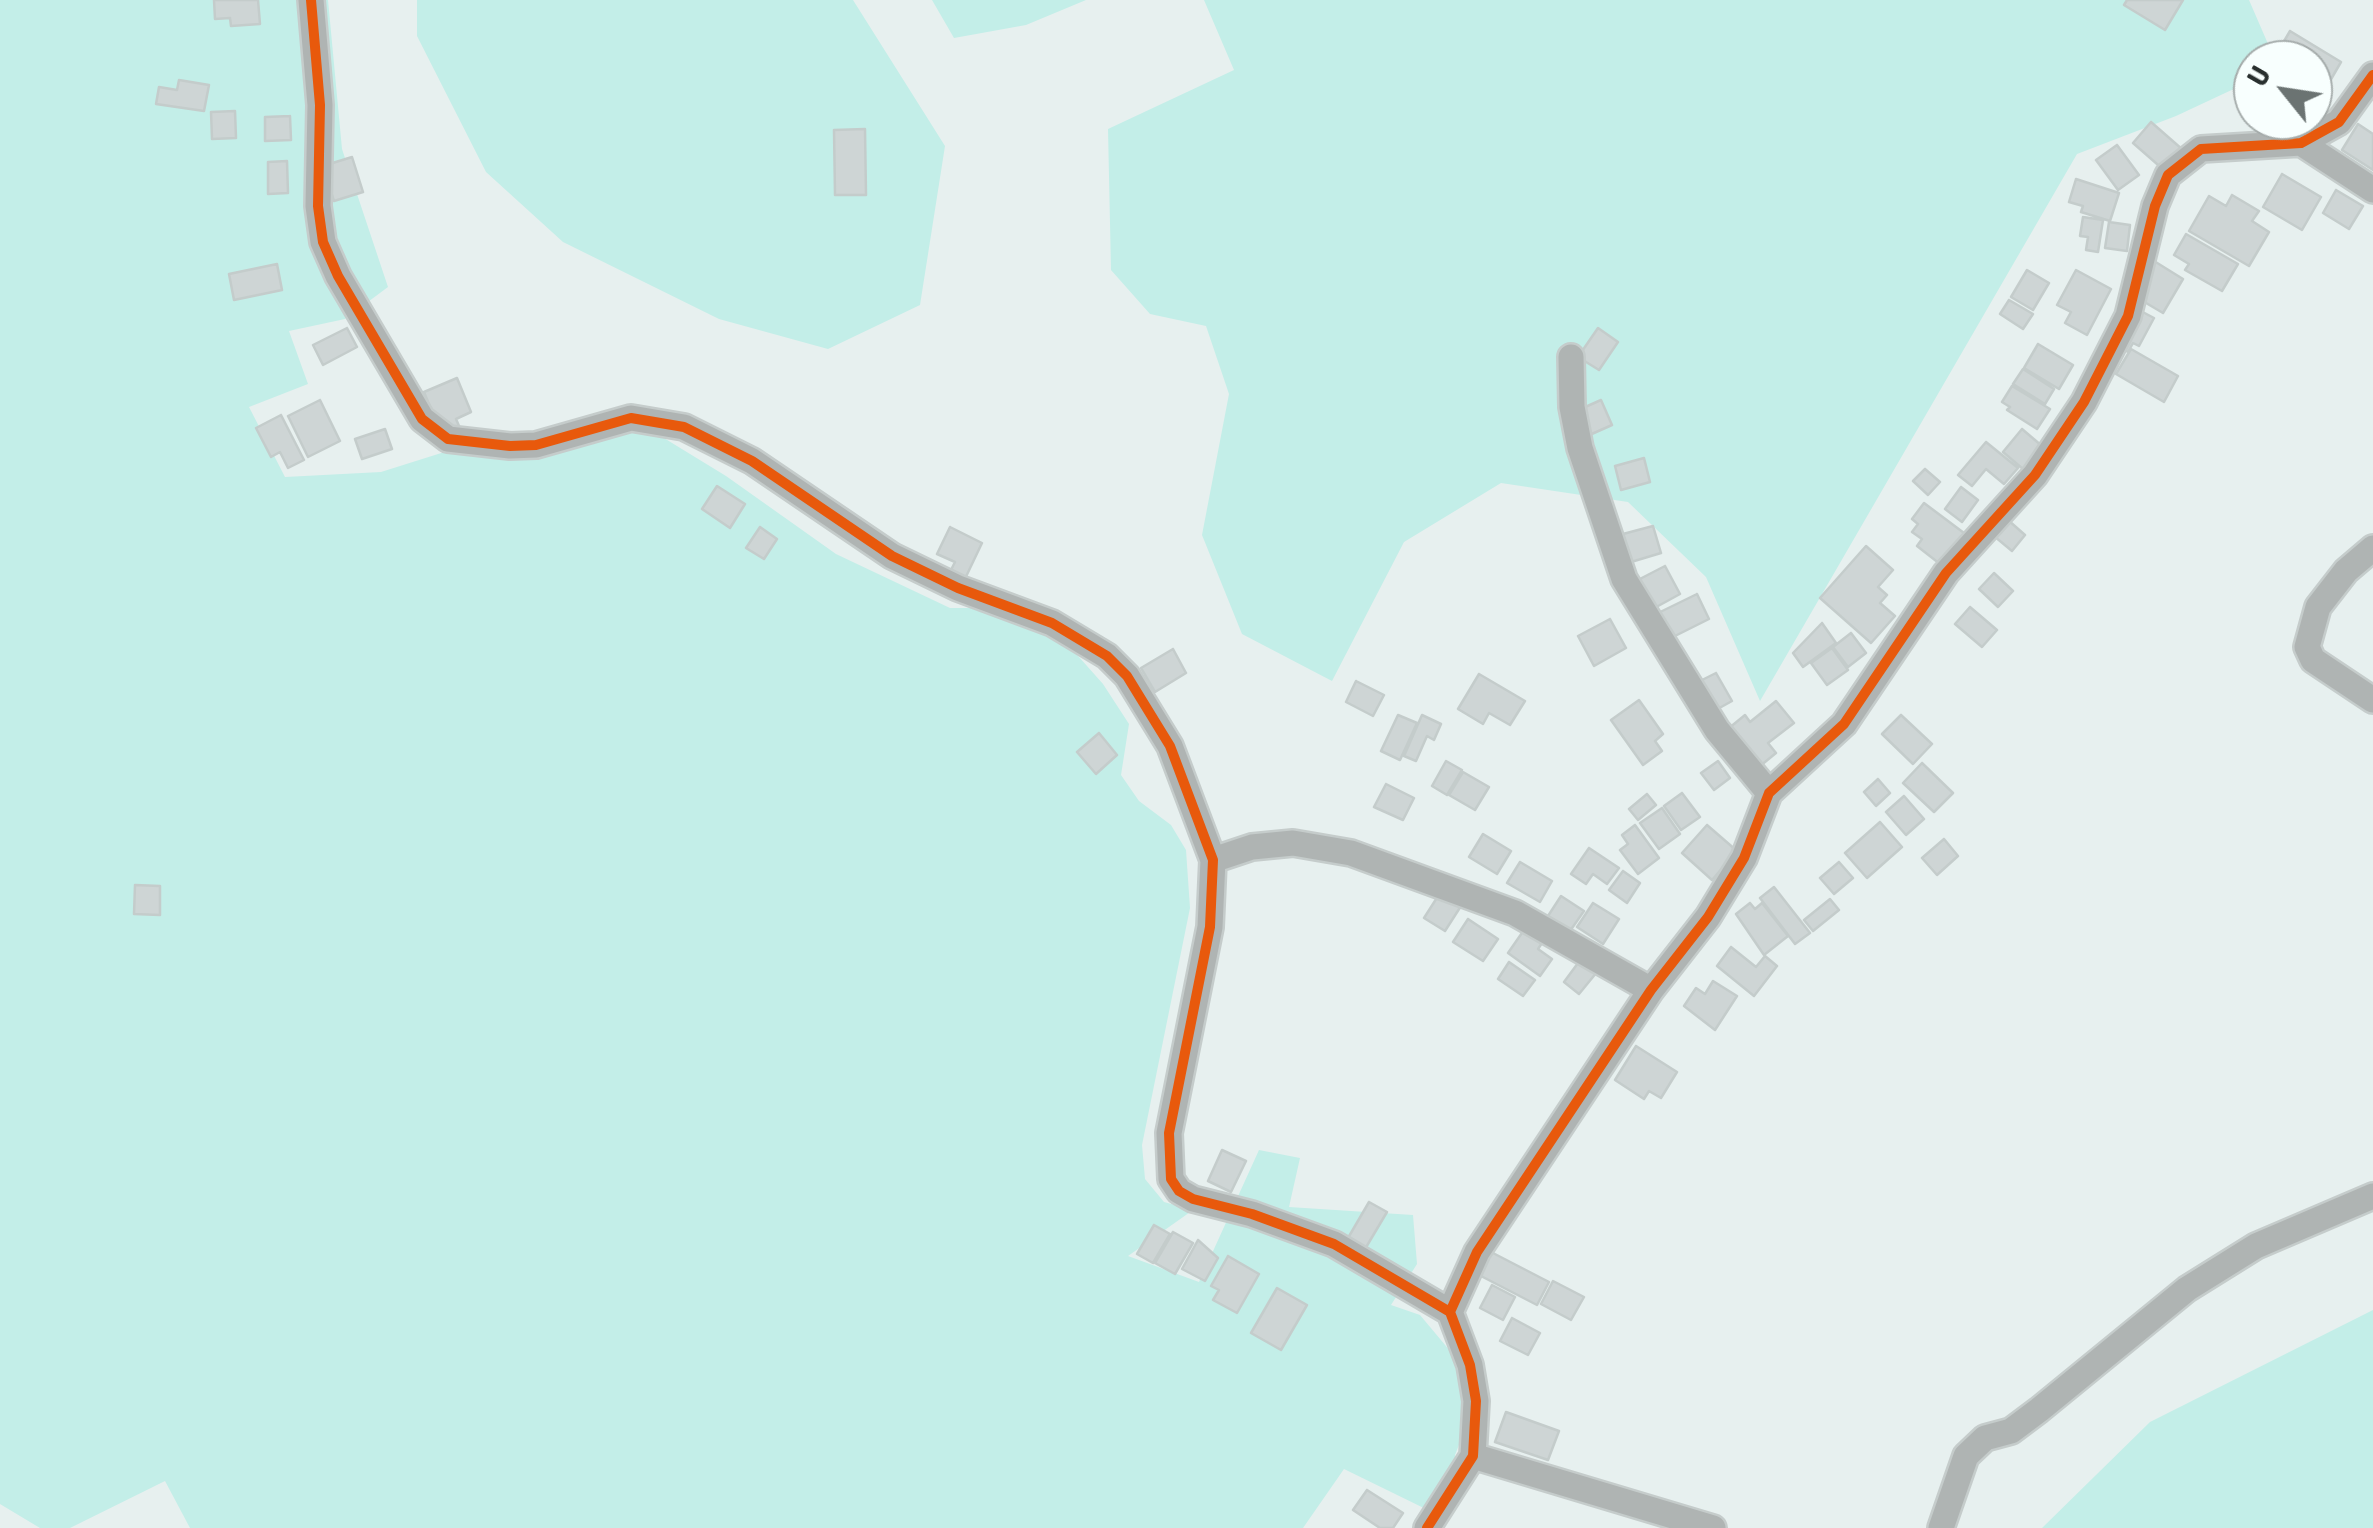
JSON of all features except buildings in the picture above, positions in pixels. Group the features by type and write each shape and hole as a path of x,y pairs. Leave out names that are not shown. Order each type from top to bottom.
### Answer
{"street":[{"path":"311,0 320,105 318,206 323,242 338,276 433,431 448,439 510,446 536,445 630,418 684,426 752,461 852,532 908,564 1080,636 1127,676 1170,746 1213,860 1210,926 1169,1132 1171,1179 1194,1199 1252,1214 1334,1244 1450,1312 1470,1365 1476,1402 1473,1456 1427,1528"},
{"path":"1450,1312 1477,1252 1651,990 1717,902 1750,843 1769,793 1844,724 1946,573 2036,475 2084,402 2128,316 2155,206 2168,175 2201,149 2301,144 2340,122 2373,75"},
{"path":"2301,144 2373,190"},
{"path":"1571,356 1572,407 1580,448 1624,580 1717,730 1769,793"},
{"path":"2373,548 2346,570 2318,607 2308,647 2313,660 2373,700"},
{"path":"1213,860 1252,848 1293,843 1351,853 1515,913 1651,990"},
{"path":"1941,1528 1966,1456 1985,1438 2011,1430 2039,1410 2187,1289 2256,1246 2373,1196"},
{"path":"1473,1456 1713,1528"}],"shaded area":[{"path":"0,0 328,0 342,149 388,287 345,319 289,331 308,384 249,407 285,477 381,472 454,449 641,424 726,476 836,554 950,608 982,608 1023,615 1071,648 1103,684 1129,724 1121,775 1139,801 1171,825 1186,850 1190,908 1142,1145 1145,1179 1164,1202 1193,1210 1128,1256 1199,1282 1259,1150 1300,1158 1289,1207 1413,1215 1417,1264 1391,1305 1420,1315 1456,1358 1470,1417 1455,1455 1457,1477 1436,1514 1344,1469 1303,1528 190,1528 165,1481 70,1528 40,1528 0,1504"},
{"path":"417,0 853,0 945,146 920,305 828,349 719,319 563,242 486,172 417,36"},
{"path":"932,0 1086,0 1026,25 954,38"},
{"path":"1204,0 2249,0 2266,40 2233,40 2233,89 2077,154 1760,701 1706,577 1628,502 1501,483 1404,542 1332,681 1242,634 1202,535 1229,394 1206,326 1150,314 1111,270 1108,129 1234,70"},
{"path":"2373,1310 2373,1528 2042,1528 2150,1422"}],"cycle path":[{"path":"311,0 320,105 318,206 323,242 338,276 422,419 448,439 510,446 536,445 631,418 684,427 752,461 892,556 958,588 1052,623 1107,656 1127,676 1170,746 1213,860 1210,927 1169,1133 1171,1179 1179,1191 1193,1199 1252,1214 1334,1244 1450,1312"},
{"path":"1427,1528 1473,1456 1476,1401 1470,1365 1450,1312 1477,1252 1651,990 1708,917 1744,858 1769,793 1844,724 1946,573 2035,475 2084,402 2128,316 2155,206 2168,175 2201,149 2301,143 2339,122 2373,75"}]}
